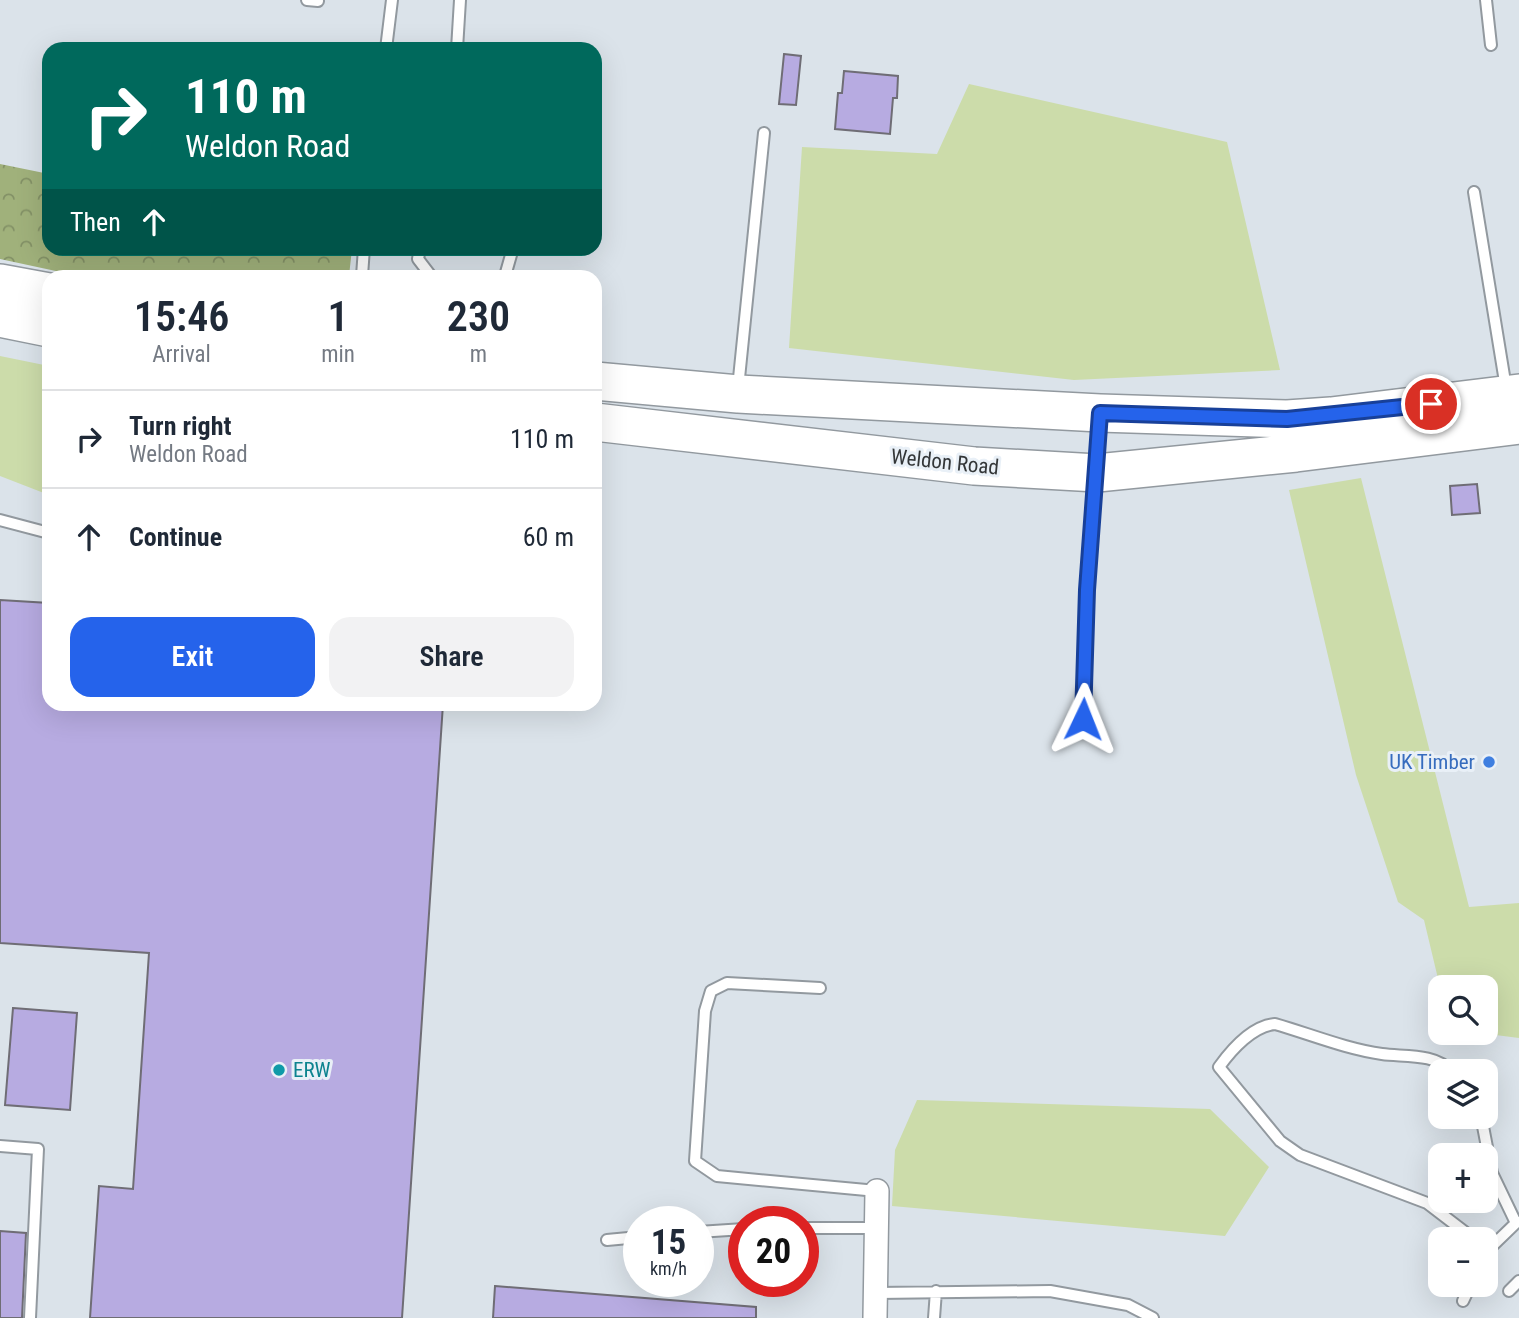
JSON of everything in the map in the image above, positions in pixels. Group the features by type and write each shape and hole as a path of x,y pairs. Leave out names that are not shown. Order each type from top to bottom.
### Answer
{"highway":[{"path":"0,283 42,291"},
{"path":"0,318 42,327"},
{"path":"602,382 737,394 1100,413 1291,436 1515,404"},
{"name":"Weldon Road","path":"602,423 974,466 1097,473 1291,436"}],"street":[{"path":"875,1318 877,1191"}],"lane":[{"path":"388,42 392,0"},
{"path":"457,42 460,0"},
{"path":"1486,0 1492,45"},
{"path":"737,394 764,133"},
{"path":"1474,192 1515,404"},
{"path":"1083,719 1087,590 1100,413"},
{"path":"0,520 42,531"},
{"path":"820,988 727,983 711,991 705,1011 695,1161 717,1175 877,1191"},
{"path":"1429,1059 1380,1054 1275,1024 1264,1025 1229,1053 1219,1067 1280,1141 1300,1155 1427,1203 1458,1227"},
{"path":"1484,1129 1492,1172 1517,1222 1498,1239"},
{"path":"0,1146 38,1149 30,1318"},
{"path":"819,1228 877,1228"},
{"path":"607,1240 623,1238"},
{"path":"1509,1291 1519,1281"},
{"path":"934,1318 936,1291"},
{"path":"877,1293 1050,1291 1129,1305 1153,1318"},
{"path":"1463,1301 1465,1297"}],"green space":[{"path":"969,84 1227,142 1280,370 1074,380 789,348 802,147 937,154"},
{"path":"0,164 42,173 42,256 351,256 350,270 51,270 0,259"},
{"path":"0,356 42,365 42,492 0,476"},
{"path":"1361,478 1469,907 1519,903 1519,1038 1498,1035 1498,975 1437,975 1424,920 1398,902 1356,775 1289,490"},
{"path":"917,1100 1210,1109 1269,1167 1225,1236 892,1206 895,1150"}],"building":[{"path":"784,54 801,56 796,105 779,104"},
{"path":"844,71 898,76 890,134 835,129 838,93 842,93"},
{"path":"1477,484 1480,513 1452,515 1450,486"},
{"name":"ERW","path":"0,600 42,603 42,711 443,711 402,1318 90,1318 99,1186 133,1189 149,953 0,943"},
{"path":"13,1008 77,1013 70,1110 5,1105"},
{"path":"0,1231 26,1233 22,1318 0,1318"},
{"path":"495,1286 756,1307 756,1318 493,1318"}],"place":[{"name":"UK Timber","path":"1489,762"},
{"name":"ERW","path":"279,1070"}],"route":[{"path":"1083,719 1087,590 1100,413 1287,419 1431,404"}]}
